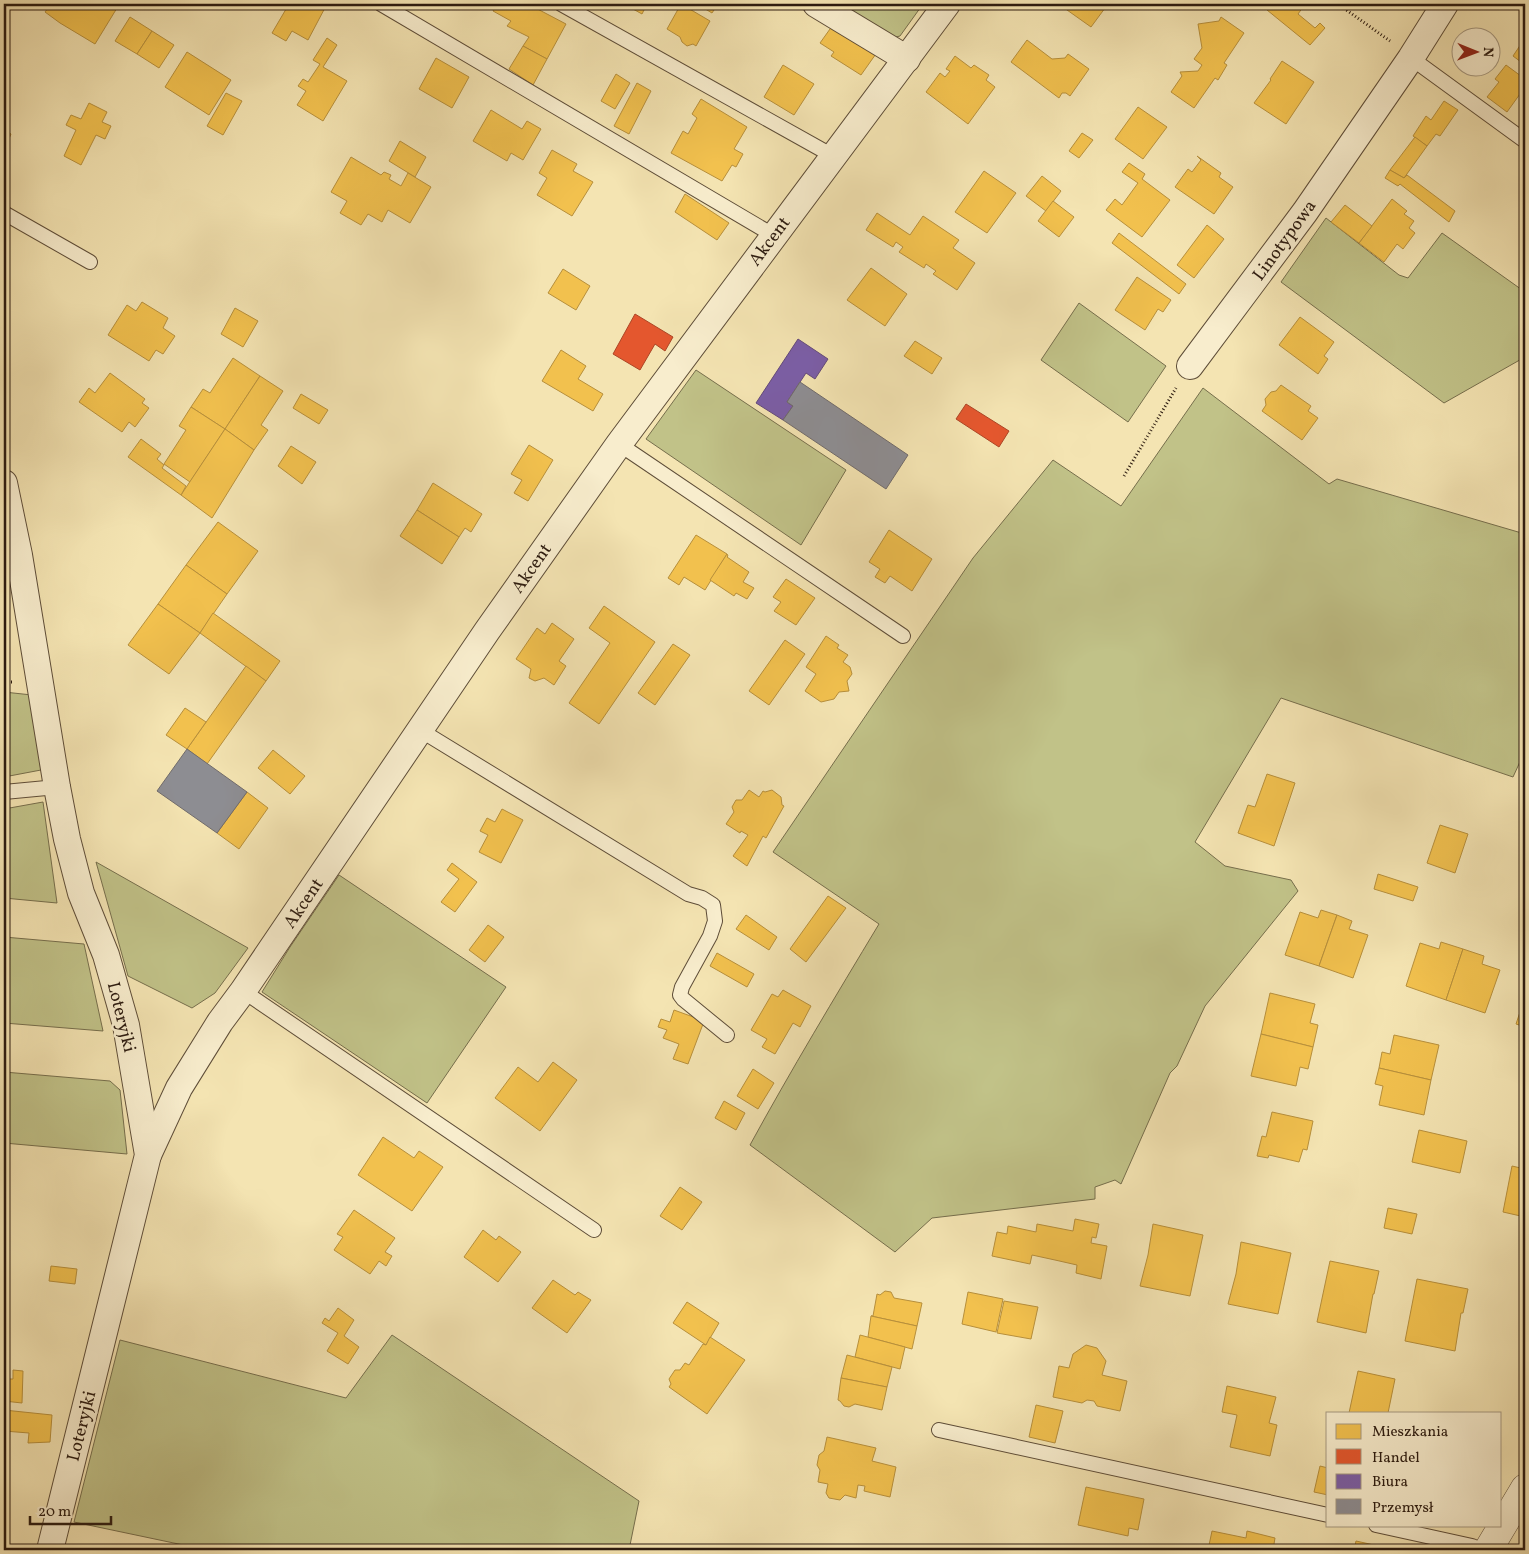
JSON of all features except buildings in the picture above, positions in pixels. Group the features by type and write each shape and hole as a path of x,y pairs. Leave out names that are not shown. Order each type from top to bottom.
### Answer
{"street":[{"path":"816,4 907,58"},
{"name":"Akcent","path":"148,1154 179,1088 220,1022 243,991 487,631 619,444 947,4"},
{"name":"Linotypowa","path":"1190,366 1305,212 1411,58 1445,4"},
{"name":"Loteryjki","path":"4,483 19,555 57,786 68,839 81,893 106,956 126,1025 148,1154 50,1550"},
{"path":"1488,1550 1525,1488"}],"lane":[{"path":"382,4 773,235"},
{"path":"561,4 833,156"},
{"path":"1411,58 1525,142"},
{"path":"4,213 90,262"},
{"path":"619,444 904,636"},
{"path":"420,730 688,894 702,898 713,905 715,921 710,936 682,987 680,996 727,1035"},
{"path":"4,792 57,786"},
{"path":"243,991 594,1230"},
{"path":"939,1430 1326,1515"},
{"path":"1381,1526 1472,1546 1481,1550"}],"path":[{"path":"1338,4 1411,58"},
{"path":"1124,476 1190,366"}],"green space":[{"path":"835,4 923,4 900,36 892,38"},
{"path":"1326,218 1399,275 1408,278 1442,233 1525,292 1525,357 1444,403 1281,282"},
{"path":"1079,303 1166,366 1128,422 1041,360"},
{"path":"696,370 846,470 801,545 646,439"},
{"path":"1203,388 1329,484 1337,479 1525,534 1525,751 1513,777 1281,698 1195,842 1225,866 1291,880 1298,891 1205,1006 1177,1066 1170,1073 1121,1184 1115,1180 1095,1187 1095,1199 932,1218 895,1252 750,1145 797,1061 879,924 773,852 973,558 1053,460 1121,506"},
{"path":"4,692 32,695 41,770 4,777"},
{"path":"43,802 57,903 4,898 4,809"},
{"path":"96,862 248,948 215,993 192,1008 128,976"},
{"path":"339,875 506,987 427,1103 262,992"},
{"path":"4,937 84,944 103,1031 4,1023"},
{"path":"4,1072 110,1081 120,1090 127,1154 4,1143"},
{"path":"392,1335 639,1501 629,1550 207,1550 74,1522 120,1340 346,1398"}]}
